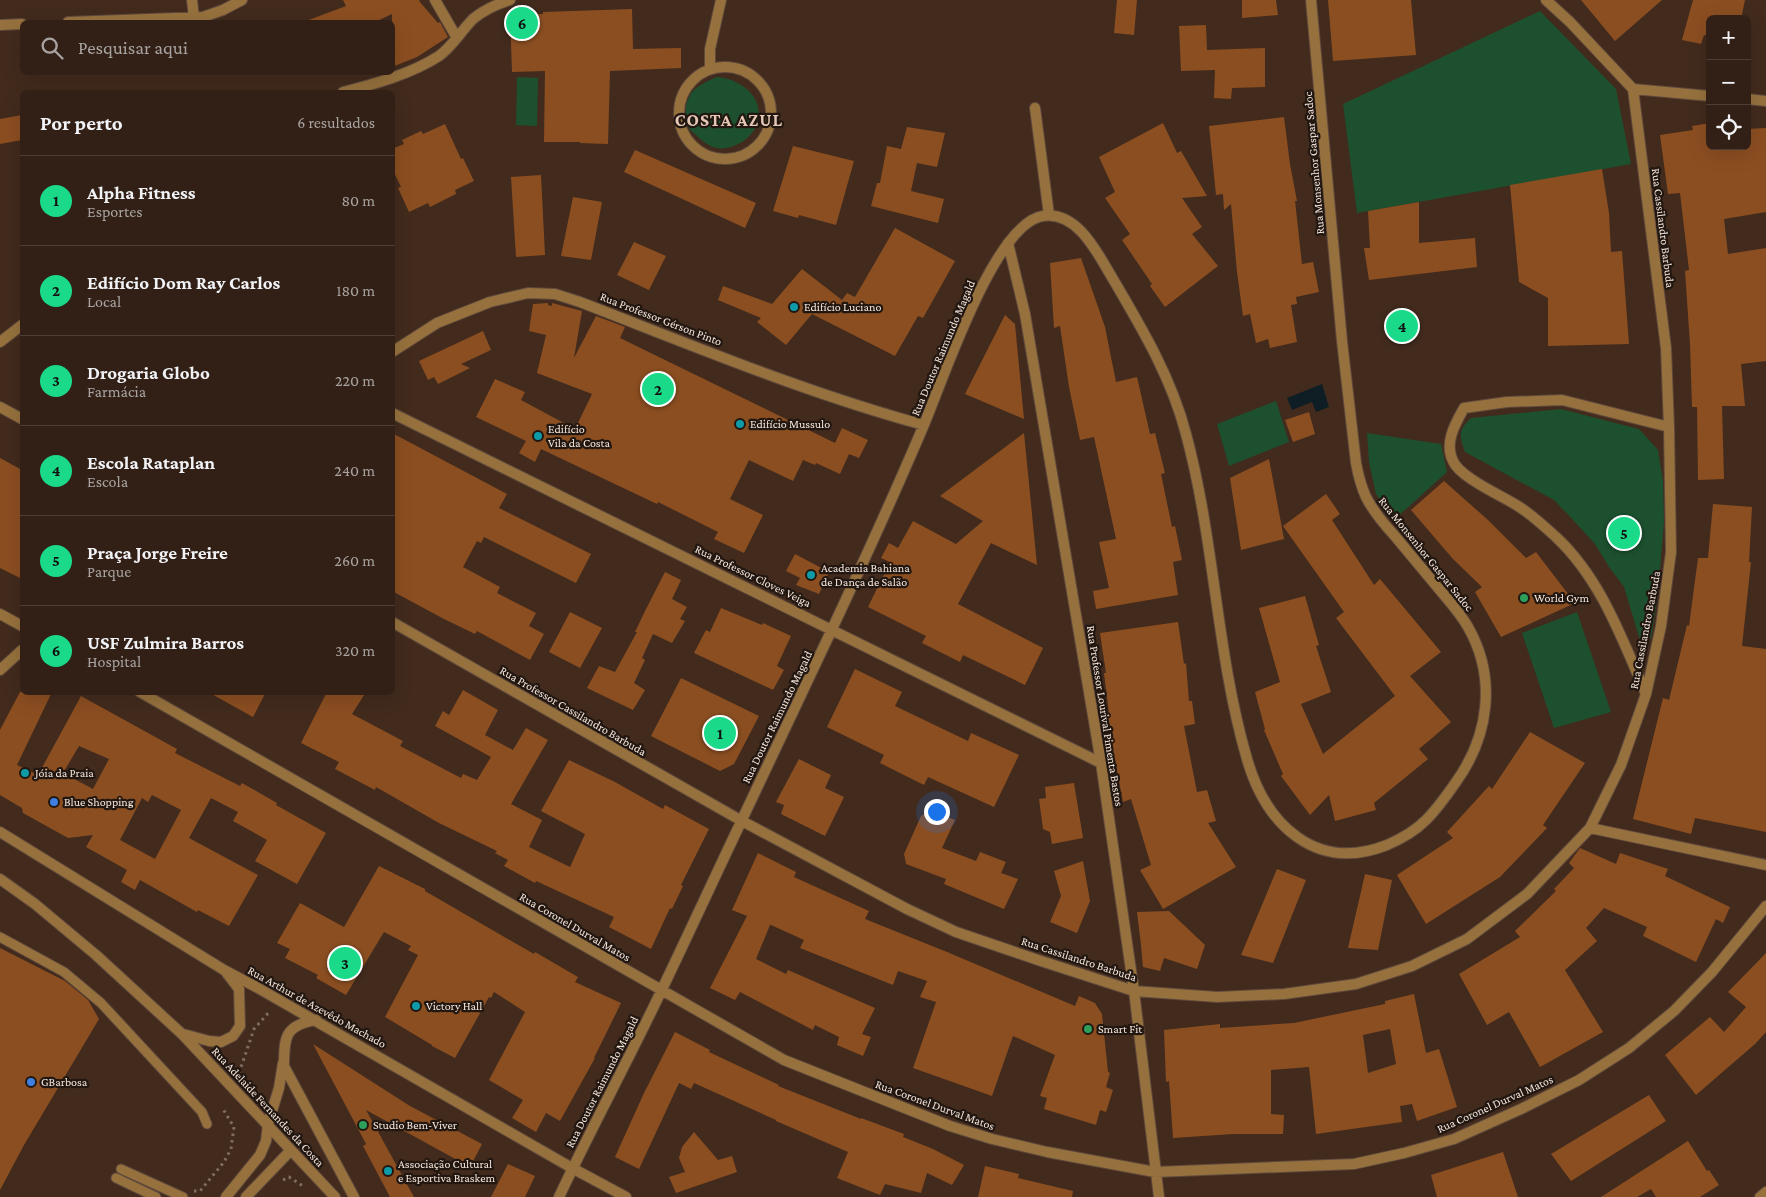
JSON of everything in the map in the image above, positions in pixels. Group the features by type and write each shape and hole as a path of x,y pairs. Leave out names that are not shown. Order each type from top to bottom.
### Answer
{"street":[{"path":"192,0 194,18"},
{"path":"131,20 194,18 211,15 242,0"},
{"path":"435,0 457,38"},
{"path":"350,90 396,76 421,66 440,55 473,20 488,8 510,0"},
{"path":"710,69 710,49 721,0"},
{"name":"Rua Monsenhor Gaspar Sadoc","path":"1049,215 1072,222 1084,234 1102,260 1141,326 1168,381 1185,430 1198,488 1235,714 1249,768 1264,802 1283,827 1306,844 1335,854 1370,852 1402,838 1427,819 1469,764 1478,742 1484,717 1486,682 1479,652 1468,626 1379,517 1368,500 1360,481 1356,463 1342,341 1312,0"},
{"path":"1546,0 1570,22 1634,89 1706,96"},
{"path":"0,25 20,24"},
{"path":"726,66 742,69 755,78 766,90 771,106 770,122 765,137 754,149 740,157 724,160 708,157 694,148 684,136 679,120 679,104 685,89 696,77 710,69 726,66"},
{"name":"Rua Cassilandro Barbuda","path":"742,821 907,909 956,932 1134,991 1217,998 1284,994 1356,984 1412,966 1467,939 1527,894 1590,828 1621,765 1646,694 1661,626 1671,552 1666,348 1634,89"},
{"path":"1751,99 1766,101"},
{"path":"1008,243 1028,221 1039,216 1049,215 1035,108"},
{"name":"Rua Doutor Raimundo Magald","path":"559,1197 661,992 833,630 924,425 975,298 1008,243"},
{"name":"Rua Professor Lourival Pimenta Bastos","path":"1008,243 1026,314 1101,763 1134,991 1159,1197"},
{"name":"Rua Professor Gérson Pinto","path":"395,350 437,323 490,302 528,293 555,294 819,393 869,410 924,425"},
{"path":"0,342 20,326"},
{"path":"1646,694 1610,612 1586,570 1557,538 1522,509 1460,471 1453,461 1450,447 1452,428 1464,408 1507,402 1562,400 1669,427"},
{"path":"0,407 20,418"},
{"name":"Rua Professor Cloves Veiga","path":"395,414 1101,763"},
{"path":"0,614 20,625"},
{"name":"Rua Professor Cassilandro Barbuda","path":"395,624 742,821"},
{"path":"0,670 20,652"},
{"name":"Rua Coronel Durval Matos","path":"145,695 661,992 784,1060 950,1126 992,1139 1047,1152 1155,1172 1354,1164 1454,1139 1521,1109 1570,1084 1628,1048 1674,1011 1712,972 1766,906"},
{"path":"1590,828 1766,865"},
{"name":"Rua Arthur de Azevêdo Machado","path":"0,832 224,970 316,1020 572,1168 626,1197"},
{"path":"1,882 35,904 96,954 182,1034 221,1042 233,1036 240,1026 239,989 224,970"},
{"path":"316,1020 301,1023 292,1028 284,1045 284,1066 354,1197"},
{"name":"Rua Adelaide Fernandes da Costa","path":"182,1034 335,1197"},
{"path":"226,1197 260,1155 266,1141 268,1124 279,1088 284,1056"},
{"path":"246,1197 291,1150"},
{"path":"1760,1197 1766,1192"}],"lane":[{"path":"0,937 64,972 101,1003 202,1112 207,1124"},
{"path":"121,1169 185,1194"},
{"path":"116,1178 156,1197"}],"path":[{"path":"234,1088 254,1029 280,1000"},
{"path":"185,1194 200,1191 224,1162 231,1149 234,1127 223,1109"},
{"path":"282,1181 290,1177 305,1187"}],"green space":[{"path":"1540,11 1616,89 1631,164 1357,213 1343,104"},
{"path":"517,77 538,78 537,126 516,125"},
{"path":"716,77 733,81 748,90 757,103 759,112 758,121 753,132 742,142 730,147 717,148 701,140 689,128 686,119 690,95 698,87"},
{"path":"1276,401 1289,442 1229,466 1217,424"},
{"path":"1561,409 1639,429 1658,450 1663,481 1664,522 1658,595 1651,638 1640,640 1624,587 1595,544 1554,500 1465,452 1461,434 1464,426 1471,418"},
{"path":"1367,433 1441,444 1447,472 1394,520 1376,494 1369,462"},
{"path":"1577,612 1611,712 1554,728 1522,633"}],"shaded area":[{"path":"1322,384 1329,407 1316,412 1312,402 1292,410 1287,398"}],"building":[{"path":"343,0 420,0 438,23 440,22 448,37 417,57 395,66 395,20 392,20 392,14 379,20 309,20 346,6"},
{"path":"1117,0 1137,0 1134,35 1114,33"},
{"path":"1242,0 1276,0 1278,15 1242,18"},
{"path":"1328,0 1411,0 1416,55 1333,61"},
{"path":"1581,0 1662,0 1615,41"},
{"path":"1693,0 1745,0 1742,15 1706,15 1706,35 1704,35 1701,44 1682,40"},
{"path":"632,9 633,49 681,48 681,68 610,71 608,144 544,142 545,71 512,72 510,15"},
{"path":"1206,25 1207,50 1265,48 1265,87 1232,88 1231,99 1214,98 1215,70 1181,71 1179,26"},
{"path":"20,115 20,140 0,144 0,119"},
{"path":"1284,117 1297,201 1295,201 1302,264 1313,262 1319,292 1296,297 1297,304 1291,305 1297,342 1270,348 1268,339 1256,343 1250,314 1243,316 1231,204 1224,210 1223,194 1216,195 1209,126"},
{"path":"1163,123 1177,153 1181,151 1207,196 1182,198 1202,227 1192,234 1218,266 1165,307 1122,240 1130,234 1105,198 1115,192 1099,157"},
{"path":"445,124 461,159 463,158 474,181 455,190 456,194 430,207 428,203 409,212 398,188 401,187 395,174 395,148 404,144 402,140 421,131 423,134"},
{"path":"1706,124 1706,150 1751,150 1751,129 1766,128 1766,212 1724,219 1728,254 1766,248 1766,361 1741,364 1745,406 1722,406 1724,479 1698,480 1697,407 1692,407 1685,271 1689,270 1680,193 1668,194 1660,135 1693,130 1692,126"},
{"path":"907,127 945,133 937,167 917,163 911,191 944,199 938,223 871,206 877,183 880,183 887,146 901,149"},
{"path":"793,146 854,161 836,225 799,215 798,218 773,211"},
{"path":"635,150 756,203 745,228 624,172"},
{"path":"1602,169 1609,213 1611,252 1622,251 1629,344 1548,346 1548,298 1519,282 1510,185"},
{"path":"541,175 545,255 516,257 511,177"},
{"path":"573,197 602,202 591,260 561,256"},
{"path":"1419,202 1419,243 1475,238 1477,267 1369,280 1364,248 1370,248 1368,211"},
{"path":"895,228 955,261 923,318 918,316 895,356 812,314 786,345 757,322 761,318 718,300 723,286 772,304 802,269 842,300 847,293 855,297"},
{"path":"634,242 666,256 649,290 617,275"},
{"path":"1081,258 1105,327 1116,382 1137,377 1150,434 1155,433 1165,473 1161,474 1172,527 1175,526 1182,560 1173,562 1178,595 1096,609 1093,591 1109,588 1099,542 1116,539 1094,437 1080,440 1069,387 1060,326 1054,328 1050,263"},
{"path":"548,303 548,305 552,306 552,303 582,311 574,358 596,316 625,327 620,338 835,443 842,428 868,440 859,458 849,454 840,474 816,463 815,465 803,460 793,481 749,460 730,499 763,515 744,553 714,539 718,532 658,502 657,504 541,449 535,462 519,453 526,441 476,417 495,379 525,392 521,400 575,429 592,394 537,373 546,335 529,331 533,304"},
{"path":"1005,315 1015,324 1024,419 965,394"},
{"path":"483,331 491,350 461,364 470,368 438,384 434,377 428,380 419,361"},
{"path":"1309,412 1315,434 1293,442 1285,420"},
{"path":"1024,433 1037,565 991,543 958,604 1043,648 1025,685 963,655 960,662 922,643 926,636 868,607 890,562 881,558 889,543 898,548 913,521 956,544 983,521 940,496"},
{"path":"395,435 507,494 499,508 591,554 576,583 484,537 481,543 477,541 463,567 500,587 497,593 536,613 529,626 544,634 530,660 477,631 475,634 395,593"},
{"path":"0,458 20,469 20,578 0,568"},
{"path":"1269,459 1284,539 1241,550 1230,478"},
{"path":"1444,481 1488,520 1526,558 1536,552 1575,603 1501,637 1475,592 1482,587 1453,559 1411,510"},
{"path":"1326,494 1340,514 1332,520 1374,585 1380,579 1441,652 1410,676 1451,722 1419,749 1428,759 1374,803 1376,810 1335,821 1329,795 1310,815 1281,776 1283,774 1264,730 1255,692 1280,682 1259,608 1305,596 1319,645 1316,646 1331,692 1301,704 1323,754 1395,696 1336,618 1344,612 1283,526"},
{"path":"1713,504 1752,507 1749,562 1751,562 1742,646 1766,649 1766,832 1695,818 1691,834 1633,819 1663,698 1669,700 1687,625 1689,626 1698,558 1708,558"},
{"name":"Academia Bahiana de Dança de Salão","path":"795,554 829,572 819,594 796,585 800,578 786,571"},
{"path":"665,572 681,580 672,599 687,607 680,619 685,621 672,643 653,634 642,658 645,660 634,683 645,690 633,710 587,688 599,666 615,672 637,632 635,632"},
{"path":"721,608 762,625 763,623 791,636 777,666 784,670 773,690 694,653 706,630 710,632"},
{"path":"570,612 602,628 580,668 549,652"},
{"path":"1178,622 1184,664 1186,663 1189,701 1192,701 1195,724 1184,726 1197,792 1207,790 1216,821 1208,823 1236,867 1163,909 1140,870 1151,865 1131,799 1123,802 1106,713 1109,713 1100,633"},
{"path":"855,669 902,692 895,706 968,741 971,733 1019,755 994,807 928,777 924,785 880,763 884,755 827,727"},
{"path":"681,678 759,716 734,764 720,771 651,736"},
{"path":"463,690 498,710 485,735 513,750 526,728 548,740 511,804 542,820 529,847 570,867 585,834 541,811 569,760 615,782 663,809 665,805 709,829 681,885 683,886 672,909 670,908 651,949 609,927 614,917 536,881 535,883 504,866 508,860 495,853 497,851 439,823 376,787 375,790 335,769 339,762 301,743 325,695 364,695 352,714 403,741 400,746 461,778 463,774 477,780 491,757 435,726 443,711 449,715"},
{"path":"20,692 20,695 51,695 17,765 38,775 81,696 177,749 175,753 240,786 242,783 277,803 276,805 326,833 297,884 255,861 267,840 233,821 238,812 211,798 189,838 258,875 229,926 198,910 197,912 140,880 135,890 121,882 127,870 86,847 93,835 68,838 23,813 22,808 0,795 0,730","holes":["79,746 109,759 93,789 63,773","152,795 181,810 155,859 120,840 142,798 148,802"]},
{"path":"213,695 264,695 253,717"},
{"path":"1530,732 1585,763 1543,825 1547,828 1500,877 1426,924 1397,875 1453,838 1447,832 1489,786 1492,789"},
{"path":"799,759 831,775 825,788 844,797 825,836 781,814 784,805 776,802"},
{"path":"1074,783 1083,838 1052,844 1050,832 1043,829 1039,799 1046,798 1045,787"},
{"path":"930,810 955,820 942,848 976,861 980,852 1006,862 1001,873 1018,879 1004,909 944,884 946,879 906,864 904,854 921,816"},
{"path":"1580,848 1616,864 1620,853 1668,869 1665,876 1730,907 1723,923 1716,919 1696,962 1643,936 1647,927 1604,908 1586,928 1597,941 1565,970 1603,1032 1540,1067 1509,1012 1487,1025 1459,974 1520,937 1515,931 1556,891 1554,889 1574,868 1569,863"},
{"path":"758,853 796,872 794,877 869,911 865,919 1075,1006 1079,996 1095,1003 1102,1014 1108,1072 1110,1073 1106,1087 1113,1090 1106,1112 1100,1110 1096,1125 1044,1109 1047,1098 1040,1096 1055,1055 1013,1036 992,1096 913,1068 936,1002 920,997 927,981 898,971 893,985 800,948 804,940 771,925 756,959 786,974 788,970 875,1008 862,1034 871,1037 863,1056 837,1045 839,1037 815,1025 813,1030 740,992 735,1000 710,988 747,916 732,910"},
{"path":"1083,861 1090,901 1077,933 1050,922 1061,896 1054,871"},
{"path":"379,866 425,889 425,891 534,954 535,952 578,977 575,982 621,1003 595,1058 560,1121 546,1113 536,1132 512,1118 523,1100 489,1080 525,1012 494,992 491,998 489,997 455,1058 385,1017 418,955 408,950 411,946 384,932 346,995 316,978 318,975 285,958 290,949 277,943 300,903 344,927"},
{"path":"1277,869 1306,880 1273,963 1241,955"},
{"path":"1365,874 1392,880 1378,950 1348,948"},
{"path":"1169,911 1205,945 1197,969 1164,958 1160,971 1143,967 1137,912"},
{"name":"GBarbosa","path":"0,948 65,981 88,1000 99,1019 24,1145 0,1190"},
{"path":"1766,953 1766,1032 1755,1044 1696,1095 1665,1055 1710,1017 1724,1032 1746,1007 1728,992"},
{"path":"1414,994 1426,1053 1439,1049 1457,1107 1417,1121 1412,1104 1400,1106 1402,1122 1316,1134 1309,1067 1271,1070 1271,1114 1284,1115 1283,1134 1233,1134 1173,1138 1169,1081 1166,1082 1164,1030 1220,1024 1220,1028 1294,1023 1385,1004 1385,1001","holes":["1390,1029 1396,1064 1368,1073 1363,1035"]},
{"path":"675,1032 710,1050 709,1052 778,1086 904,1134 903,1137 933,1149 964,1165 952,1185 927,1173 921,1193 885,1184 880,1195 837,1178 848,1152 694,1083 691,1089 679,1083 639,1169 615,1157 644,1093"},
{"path":"313,1044 410,1106 482,1144 470,1167 366,1110 414,1197 390,1197 363,1146 366,1144"},
{"path":"1649,1095 1666,1121 1571,1181 1551,1154"},
{"path":"694,1132 718,1160 732,1156 737,1172 676,1193 669,1177 685,1172 679,1158 682,1147"},
{"path":"1688,1141 1707,1171 1709,1170 1719,1185 1700,1197 1656,1197 1651,1189 1637,1197 1601,1197"},
{"path":"1503,1152 1518,1197 1437,1197 1431,1175"},
{"path":"508,1164 535,1176 525,1197 491,1197"},
{"path":"985,1166 1019,1174 1018,1178 1073,1191 1072,1197 978,1197"}],"place":[{"name":"USF Zulmira Barros","path":"522,23"},
{"name":"Edifício Luciano","path":"794,307"},
{"name":"Escola Rataplan","path":"1402,326"},
{"name":"Edifício Dom Ray Carlos","path":"658,389"},
{"name":"Edifício Mussulo","path":"740,424"},
{"name":"Edifício Vila da Costa","path":"538,436"},
{"name":"Praça Jorge Freire","path":"1624,533"},
{"name":"Academia Bahiana de Dança de Salão","path":"811,575"},
{"name":"World Gym","path":"1524,598"},
{"name":"Alpha Fitness","path":"720,733"},
{"name":"Jóia da Praia","path":"25,773"},
{"name":"Blue Shopping","path":"54,802"},
{"name":"Drogaria Globo","path":"345,963"},
{"name":"Victory Hall","path":"416,1006"},
{"name":"Smart Fit","path":"1088,1029"},
{"name":"GBarbosa","path":"31,1082"},
{"name":"Studio Bem-Viver","path":"363,1125"},
{"name":"Associação Cultural e Esportiva Braskem","path":"388,1171"}],"district":[{"name":"COSTA AZUL","path":"729,120"}]}
